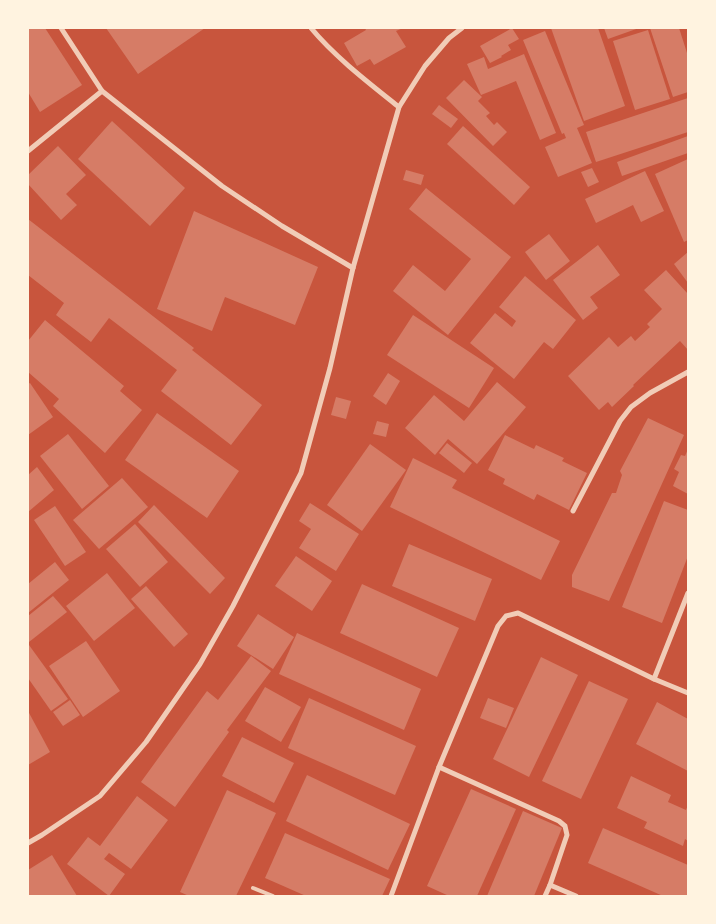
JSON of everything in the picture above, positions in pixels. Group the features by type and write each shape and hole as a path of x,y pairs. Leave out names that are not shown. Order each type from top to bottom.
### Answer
{"street":[{"path":"61,28 102,91 222,186 282,226 353,268"},
{"path":"311,28 360,76 399,107"},
{"path":"28,843 100,796 146,742 200,664 233,606 301,474 330,368 353,268 399,107 425,66 449,38 462,28"},
{"path":"28,151 102,91"},
{"path":"573,511 620,420 631,407 650,392 688,372"},
{"path":"654,679 688,592"},
{"path":"391,896 439,768 498,626 506,616 518,613 654,679 688,693"},
{"path":"439,768 559,820 565,826 567,835 545,896"},
{"path":"550,885 576,896"}],"lane":[{"path":"253,888 273,896"}],"building":[{"path":"28,28 45,28 82,85 40,112 28,92"},
{"path":"106,28 205,28 138,74"},
{"path":"365,28 403,28 396,31 406,47 374,65 370,59 357,66 344,43 366,30"},
{"path":"512,28 519,39 508,45 511,50 490,63 480,46"},
{"path":"551,28 598,28 625,106 584,121"},
{"path":"604,28 639,28 608,39"},
{"path":"650,28 679,28 688,56 688,92 673,97"},
{"path":"648,30 670,99 635,110 613,41"},
{"path":"545,31 584,125 577,128 592,163 558,177 545,147 566,138 564,133 562,134 523,40"},
{"path":"524,54 556,133 540,140 516,81 481,95 467,64 484,57 488,69"},
{"path":"464,80 482,97 478,101 490,113 486,116 494,125 497,122 507,132 493,146 446,98"},
{"path":"688,98 688,132 596,162 586,132"},
{"path":"439,105 458,119 451,128 432,114"},
{"path":"112,121 185,188 150,226 78,159"},
{"path":"463,126 530,187 514,205 447,144"},
{"path":"688,136 688,153 622,176 617,162"},
{"path":"58,146 86,175 66,194 77,205 61,220 28,184 28,175"},
{"path":"688,159 688,240 684,242 655,174"},
{"path":"592,168 599,182 588,187 581,172"},
{"path":"406,170 424,175 421,185 403,180"},
{"path":"645,171 664,211 641,222 633,205 596,223 585,199"},
{"path":"426,188 511,257 448,335 393,291 413,265 445,291 471,259 409,209"},
{"path":"194,211 318,267 295,325 225,297 212,331 157,309"},
{"path":"28,219 194,348 192,350 262,405 231,445 161,391 177,370 109,318 91,342 56,315 64,303 28,275"},
{"path":"549,234 570,261 546,280 525,252"},
{"path":"598,245 620,275 590,297 598,308 583,320 553,280"},
{"path":"688,252 688,283 674,264"},
{"path":"666,270 688,294 688,350 680,341 612,407 608,402 599,410 568,376 609,337 618,347 631,336 635,341 650,327 647,324 662,309 644,290"},
{"path":"525,276 576,320 553,349 544,342 514,379 470,343 495,313 512,327 516,321 499,307"},
{"path":"413,315 494,368 469,408 387,355"},
{"path":"45,320 124,386 120,391 142,410 105,453 53,406 59,399 28,372 28,341"},
{"path":"388,373 400,381 386,405 373,396"},
{"path":"497,382 526,407 477,464 448,439 435,455 405,428 434,395 464,421"},
{"path":"30,383 53,417 28,435 28,384"},
{"path":"336,397 351,401 346,419 331,415"},
{"path":"157,413 239,471 207,518 125,460"},
{"path":"648,418 684,435 609,601 572,587 572,575 612,493 616,493 622,475 620,471"},
{"path":"377,421 389,424 386,437 373,434"},
{"path":"68,434 109,486 82,509 40,456"},
{"path":"505,435 534,449 536,445 564,458 562,461 587,473 569,510 537,494 534,500 503,484 505,479 488,470"},
{"path":"447,443 472,463 464,473 439,453"},
{"path":"370,444 406,470 362,531 327,505"},
{"path":"688,449 688,494 673,486 679,472 674,469 681,455 685,456"},
{"path":"413,458 457,480 452,488 560,541 541,580 390,507"},
{"path":"37,467 54,490 28,512 28,475"},
{"path":"122,478 148,507 99,549 73,520"},
{"path":"664,501 688,510 688,556 662,623 622,607"},
{"path":"310,503 359,534 336,571 299,548 311,529 299,521"},
{"path":"154,505 225,578 210,594 138,522"},
{"path":"55,506 86,552 65,566 34,520"},
{"path":"135,524 168,562 140,587 106,549"},
{"path":"409,544 492,579 475,621 392,586"},
{"path":"296,556 332,581 312,611 275,586"},
{"path":"55,562 69,580 28,613 28,584"},
{"path":"107,573 135,608 94,641 66,606"},
{"path":"362,584 459,628 437,677 340,633"},
{"path":"146,586 188,634 174,647 131,599"},
{"path":"53,596 67,612 29,642 28,616"},
{"path":"258,614 294,637 273,669 237,646"},
{"path":"297,633 421,689 404,730 279,674"},
{"path":"86,641 120,691 83,717 49,666"},
{"path":"29,645 68,699 51,711 28,678"},
{"path":"251,656 271,671 227,730 229,732 175,807 141,782 207,691 218,700"},
{"path":"541,657 578,675 529,777 493,759"},
{"path":"589,681 628,699 581,799 542,781"},
{"path":"265,687 301,707 281,742 245,721"},
{"path":"309,698 416,746 395,795 288,748"},
{"path":"488,698 514,708 506,728 480,718"},
{"path":"70,700 80,715 63,726 53,712"},
{"path":"657,702 688,719 688,771 636,744"},
{"path":"28,711 50,752 28,765"},
{"path":"242,737 294,763 274,803 222,776"},
{"path":"307,775 410,824 388,870 286,821"},
{"path":"631,776 671,795 668,802 686,810 688,805 688,841 685,839 683,846 644,828 647,822 617,808"},
{"path":"471,789 516,809 477,896 449,896 427,886"},
{"path":"227,790 276,813 236,896 189,896 180,892"},
{"path":"137,796 168,820 131,869 109,853 104,859 125,874 109,896 67,864 88,837 100,846"},
{"path":"523,811 562,828 534,896 487,896"},
{"path":"603,828 688,865 688,896 663,896 588,863"},
{"path":"285,833 390,879 382,896 306,896 265,878"},
{"path":"52,855 77,896 28,896 28,870"}]}
